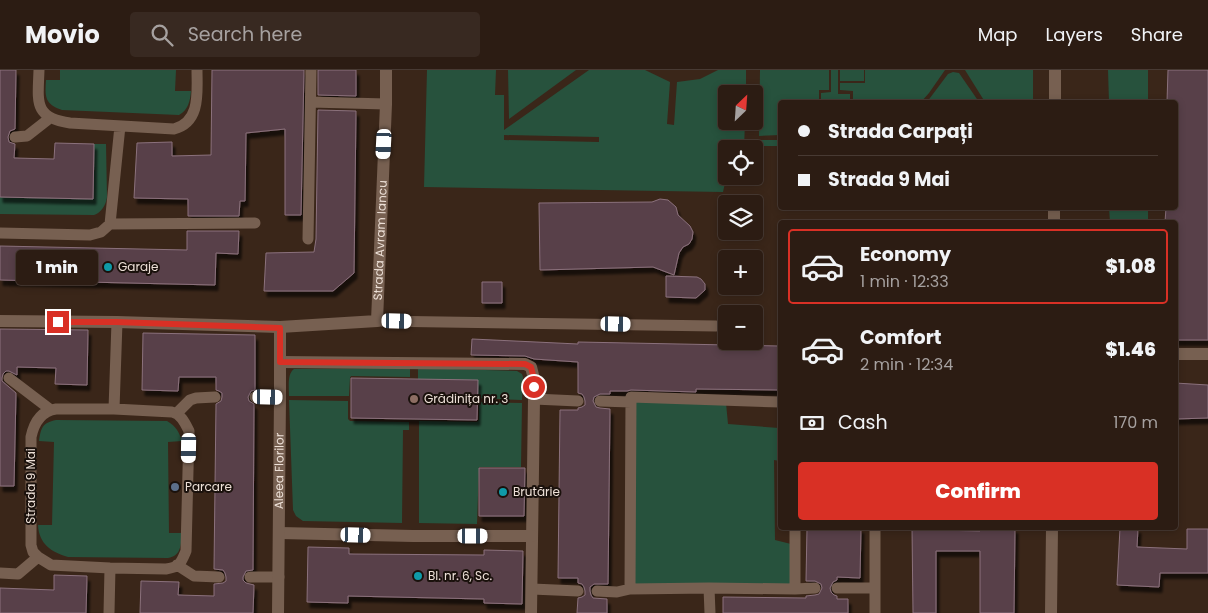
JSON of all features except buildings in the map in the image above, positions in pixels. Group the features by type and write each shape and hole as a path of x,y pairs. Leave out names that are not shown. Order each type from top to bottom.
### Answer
{"street":[{"name":"Strada Avram Iancu","path":"377,321 386,70"},
{"path":"1055,70 1055,100"},
{"path":"0,321 116,322 280,328 377,321"},
{"name":"Aleea Florilor","path":"278,613 280,328"},
{"path":"1178,354 1208,354"},
{"path":"280,362 525,364 531,367 534,399 532,613"},
{"path":"1051,613 1052,530"},
{"path":"280,533 532,536"}],"lane":[{"path":"39,70 39,104 41,109 50,118 70,123 174,128 186,124 196,108 197,70"},
{"path":"308,239 311,70"},
{"path":"310,102 386,104"},
{"path":"15,137 27,136 50,118"},
{"path":"110,224 120,126"},
{"path":"0,234 90,235 101,232 110,224 255,223"},
{"path":"377,321 716,326"},
{"path":"114,409 116,322"},
{"path":"0,573 18,574 38,557 51,565 166,569 174,568 181,562 186,551 189,430 178,414 172,412 114,409 51,410 9,378"},
{"path":"178,414 190,400 215,397"},
{"path":"255,397 280,398"},
{"path":"630,589 631,397 778,402"},
{"path":"534,399 578,401"},
{"path":"600,401 631,402"},
{"name":"Strada 9 Mai","path":"38,557 30,545 31,437 36,422 51,410"},
{"path":"795,530 795,589"},
{"path":"875,530 875,613"},
{"path":"177,565 194,576 219,577"},
{"path":"109,613 110,568"},
{"path":"250,577 279,577"},
{"path":"709,588 710,613"},
{"path":"597,591 617,592 630,589 815,588"},
{"path":"837,588 875,588"},
{"path":"532,589 578,590"}],"green space":[{"path":"60,70 176,70 175,91 191,91 190,99 186,108 179,115 62,110 49,102 46,91 46,80 60,80"},
{"path":"427,70 496,70 495,95 504,95 504,130 589,70 645,70 670,82 667,124 674,125 677,82 700,79 718,70 746,70 746,85 718,85 718,130 745,130 744,140 718,140 718,185 725,185 723,192 424,187","holes":["504,135 599,137 599,142 504,140"]},
{"path":"508,70 576,70 509,119"},
{"path":"760,70 829,70 829,90 819,90 819,100 778,100 778,135 759,136 759,130 763,130 763,85 760,85"},
{"path":"831,70 838,70 838,94 850,94 850,100 821,100 821,93 831,92"},
{"path":"840,70 864,70 864,81 840,81"},
{"path":"865,70 945,70 923,100 853,100 853,91 840,90 840,83 865,83"},
{"path":"965,70 1033,70 1033,100 984,100"},
{"path":"1108,70 1148,70 1148,100 1109,100"},
{"path":"953,72 959,73 978,100 928,100 948,74"},
{"path":"763,140 778,140 778,146 763,146"},
{"path":"94,144 106,144 107,197 101,211 94,215 0,214 0,197 93,199"},
{"path":"1109,210 1148,210 1148,220 1110,220"},
{"path":"410,368 410,377 351,376 349,396 289,396 289,377 294,369"},
{"path":"418,368 517,371 523,377 522,400 477,398 418,379"},
{"path":"289,400 348,401 348,419 350,421 409,422 409,430 403,430 402,523 303,521 296,516 293,510"},
{"path":"634,400 726,403 728,424 778,428 778,461 774,460 775,540 791,544 793,584 633,585"},
{"path":"479,402 522,403 521,467 479,467 477,524 419,523 419,421 477,422 479,420"},
{"path":"56,420 167,421 175,427 182,441 168,442 169,533 182,533 180,549 176,555 168,558 68,557 51,550 43,542 38,525 52,525 54,442 39,441 43,427"}],"place":[{"name":"Garaje","path":"108,267"},
{"name":"Grădinița nr. 3","path":"414,399"},
{"name":"Parcare","path":"175,487"},
{"name":"Brutărie","path":"503,492"},
{"name":"Bl. nr. 6, Sc.","path":"418,576"}],"route":[{"path":"58,322 116,322 280,328 280,362 525,364 531,367 534,387"}]}
